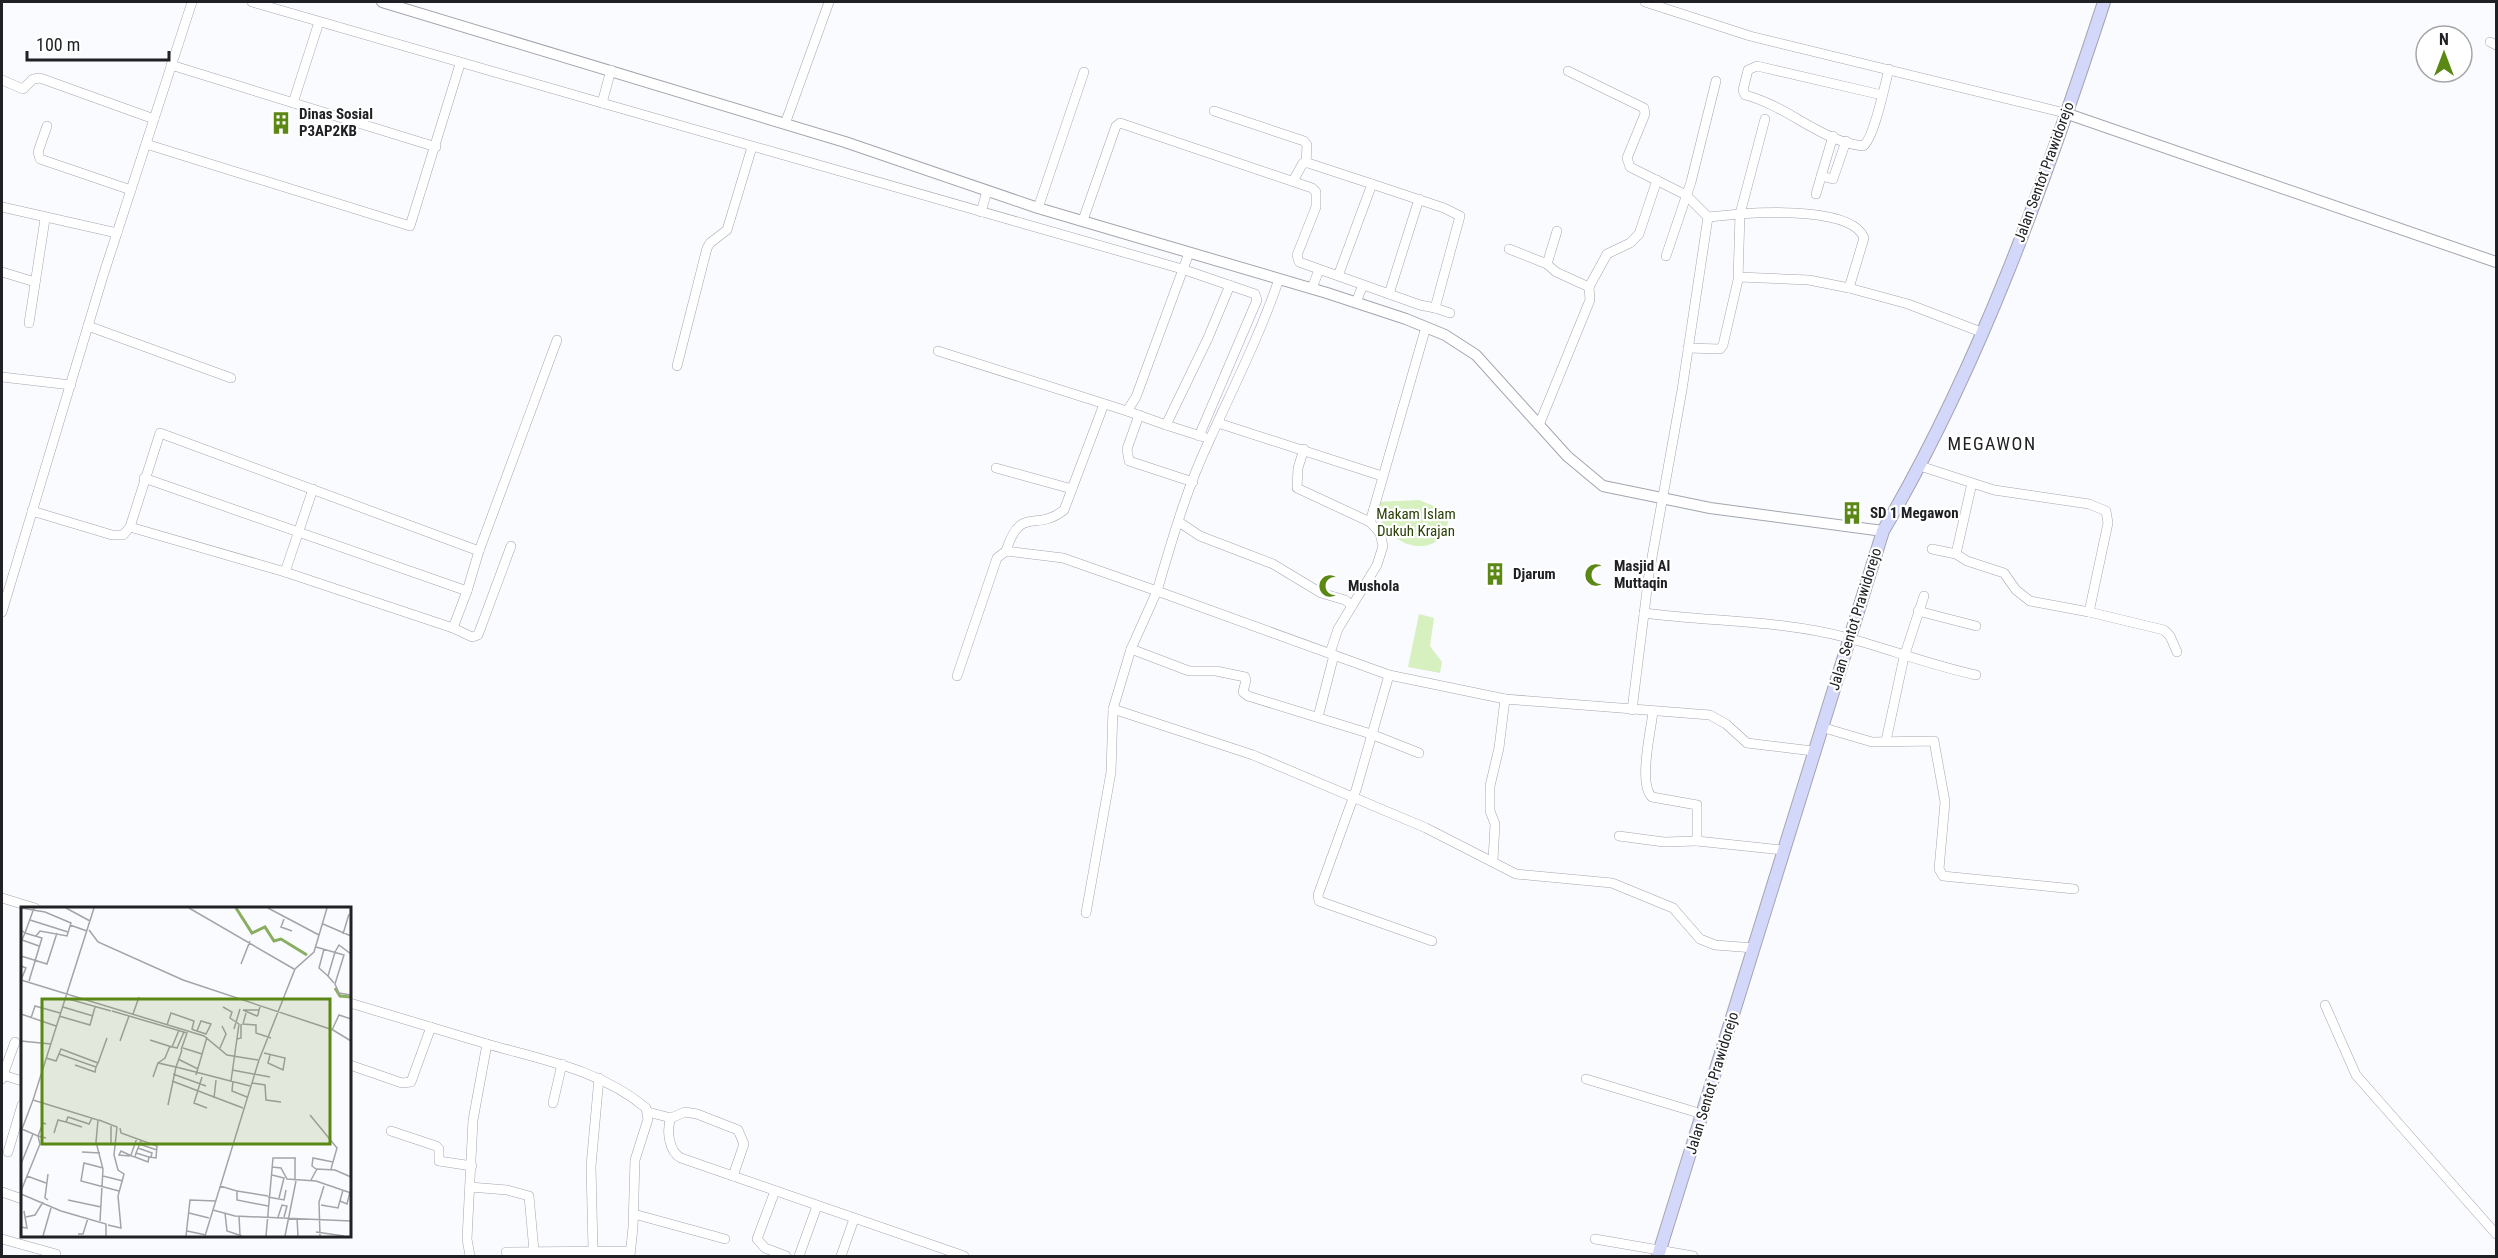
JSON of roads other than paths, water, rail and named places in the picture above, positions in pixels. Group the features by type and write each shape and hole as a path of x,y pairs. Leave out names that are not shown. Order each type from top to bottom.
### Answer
{"main road":[{"name":"Jalan Sentot Prawidorejo","path":"1659,1254 1882,531 1920,466 1981,332 2034,206 2104,2"}],"street":[{"path":"2,612 88,326 192,2"},
{"path":"252,2 460,64 603,99 752,147 1182,269 1256,294 1257,300 1200,436"},
{"path":"382,2 785,124 987,191 1084,217 1103,226 1189,253 1312,287 1359,295 1389,294 1450,313"},
{"path":"785,124 829,2"},
{"path":"1645,2 1750,36 2065,113 2496,262"},
{"path":"293,103 319,22"},
{"path":"146,144 411,226 460,64"},
{"path":"171,65 436,147"},
{"path":"1882,95 1757,66 1750,67 1743,90 1745,95 1766,100 1784,109 1805,125 1846,141 1866,144 1882,95 1889,69"},
{"path":"603,99 611,70"},
{"path":"1568,71 1644,108 1645,114 1627,161 1630,167 1686,195 1708,217"},
{"path":"1039,206 1043,188 1084,72"},
{"path":"2,80 23,89 33,79 40,78 154,119"},
{"path":"1666,256 1686,195 1716,81"},
{"path":"1214,111 1304,141 1307,145 1306,163"},
{"path":"1688,348 1711,350 1720,349 1723,345 1739,277 1740,214 1765,118"},
{"path":"1084,217 1116,126 1120,123 1312,188 1316,192 1316,207 1297,260 1318,272 1338,276 1359,295 1445,335 1476,355 1578,468 1595,481 1615,489 1662,499 1797,521 1882,531"},
{"path":"47,126 38,152 40,159 131,190"},
{"path":"1816,195 1833,136"},
{"path":"1821,176 1833,179 1846,141"},
{"path":"676,366 707,248 727,230 752,147"},
{"path":"1293,181 1300,166 1306,163 1459,214 1460,218 1435,308"},
{"path":"1539,425 1590,300 1589,287 1607,254 1635,239 1657,180"},
{"path":"1338,276 1372,184"},
{"path":"981,212 987,191"},
{"path":"1389,294 1419,199"},
{"path":"2,207 45,219 117,233"},
{"path":"1708,217 1797,213 1842,219 1862,231 1864,238 1849,288"},
{"path":"1632,710 1644,613 1708,217"},
{"path":"29,322 45,219"},
{"path":"1097,246 1103,226"},
{"path":"1547,264 1557,231"},
{"path":"1509,249 1547,264 1556,272 1589,287"},
{"path":"1127,411 1136,397 1189,253"},
{"path":"2,272 35,282"},
{"path":"1312,287 1318,272"},
{"path":"1739,277 1809,280 1849,288 1908,304 1981,332"},
{"path":"1086,913 1111,772 1113,710 1131,649 1157,591 1179,522 1210,439 1254,348 1279,279"},
{"path":"1166,425 1208,338 1230,285"},
{"path":"88,326 231,378"},
{"path":"1370,522 1426,327"},
{"path":"453,628 557,340"},
{"path":"938,351 1210,439"},
{"path":"2,377 71,385"},
{"path":"957,676 997,558 1006,551 1012,531 1018,525 1054,518 1064,510 1104,404"},
{"path":"1139,415 1127,449 1129,461 1193,482"},
{"path":"1218,423 1382,476"},
{"path":"32,511 118,536 127,531 160,433 479,551"},
{"path":"1304,449 1298,468 1297,488 1370,522 1380,532 1383,546 1377,565 1338,629 1318,717"},
{"path":"1920,466 1994,490 2089,504 2108,513 2099,571 2089,612"},
{"path":"996,468 1072,489"},
{"path":"144,478 299,530 467,591"},
{"path":"1956,554 1972,483"},
{"path":"285,572 313,489"},
{"path":"1179,522 1209,540 1273,564 1321,593 1345,600 1351,606"},
{"path":"130,526 285,572 453,628 472,637 478,635 511,546"},
{"path":"1932,549 1956,554 1967,561 2004,573 2016,590 2030,601 2164,630 2170,636 2177,652"},
{"path":"1006,551 1063,558 1389,675 1505,699 1710,715 1726,724 1747,743 1813,751"},
{"path":"1886,741 1904,657 1924,596"},
{"path":"1918,611 1976,626"},
{"path":"1644,613 1770,624 1848,638 1904,657 1976,675"},
{"path":"1131,649 1189,671 1216,671 1245,677 1243,692 1248,696 1371,734 1419,753"},
{"path":"1389,675 1354,796 1322,885 1319,901 1323,905 1432,941"},
{"path":"1493,860 1495,824 1489,802 1490,786 1499,748 1505,699"},
{"path":"1113,710 1253,755 1354,796 1493,860 1516,874 1612,883 1673,908 1700,939 1715,945 1754,948"},
{"path":"1653,711 1645,780 1648,793 1652,797 1697,805 1697,841"},
{"path":"1821,727 1872,742 1934,741 1945,802 1940,874 1952,878 2074,889"},
{"path":"1619,836 1664,842 1697,841 1782,850"},
{"path":"2,897 30,907"},
{"path":"351,1003 562,1064 599,1078 637,1100 648,1112 671,1118 685,1112 738,1130 744,1144 733,1176"},
{"path":"2325,1005 2356,1075 2496,1234"},
{"path":"351,1065 402,1083 411,1082 431,1027"},
{"path":"15,1042 2,1078 21,1081"},
{"path":"470,1257 467,1239 473,1120 487,1044"},
{"path":"553,1103 562,1064"},
{"path":"593,1250 591,1166 599,1078"},
{"path":"1586,1079 1702,1114"},
{"path":"8,1152 21,1108"},
{"path":"507,1252 593,1250 630,1254 634,1214 635,1160 648,1112"},
{"path":"671,1118 669,1135 675,1155 964,1257"},
{"path":"391,1131 436,1146 439,1149 439,1161 472,1166"},
{"path":"470,1187 507,1190 529,1196 534,1251"},
{"path":"775,1191 757,1239 765,1248 786,1257"},
{"path":"2,1192 21,1198"},
{"path":"799,1257 817,1206"},
{"path":"634,1214 725,1239"},
{"path":"841,1257 854,1219"},
{"path":"2,1239 56,1254"},
{"path":"1595,1239 1659,1254 1693,1257"}],"place":[{"name":"Dinas Sosial P3AP2KB","path":"281,123"},
{"name":"SD 1 Megawon","path":"1852,513"},
{"name":"Djarum","path":"1495,574"},
{"name":"Masjid Al Muttaqin","path":"1596,575"},
{"name":"Mushola","path":"1330,586"}],"district":[{"name":"MEGAWON","path":"1992,444"}],"park label":[{"name":"Makam Islam Dukuh Krajan","path":"1416,522"}]}
